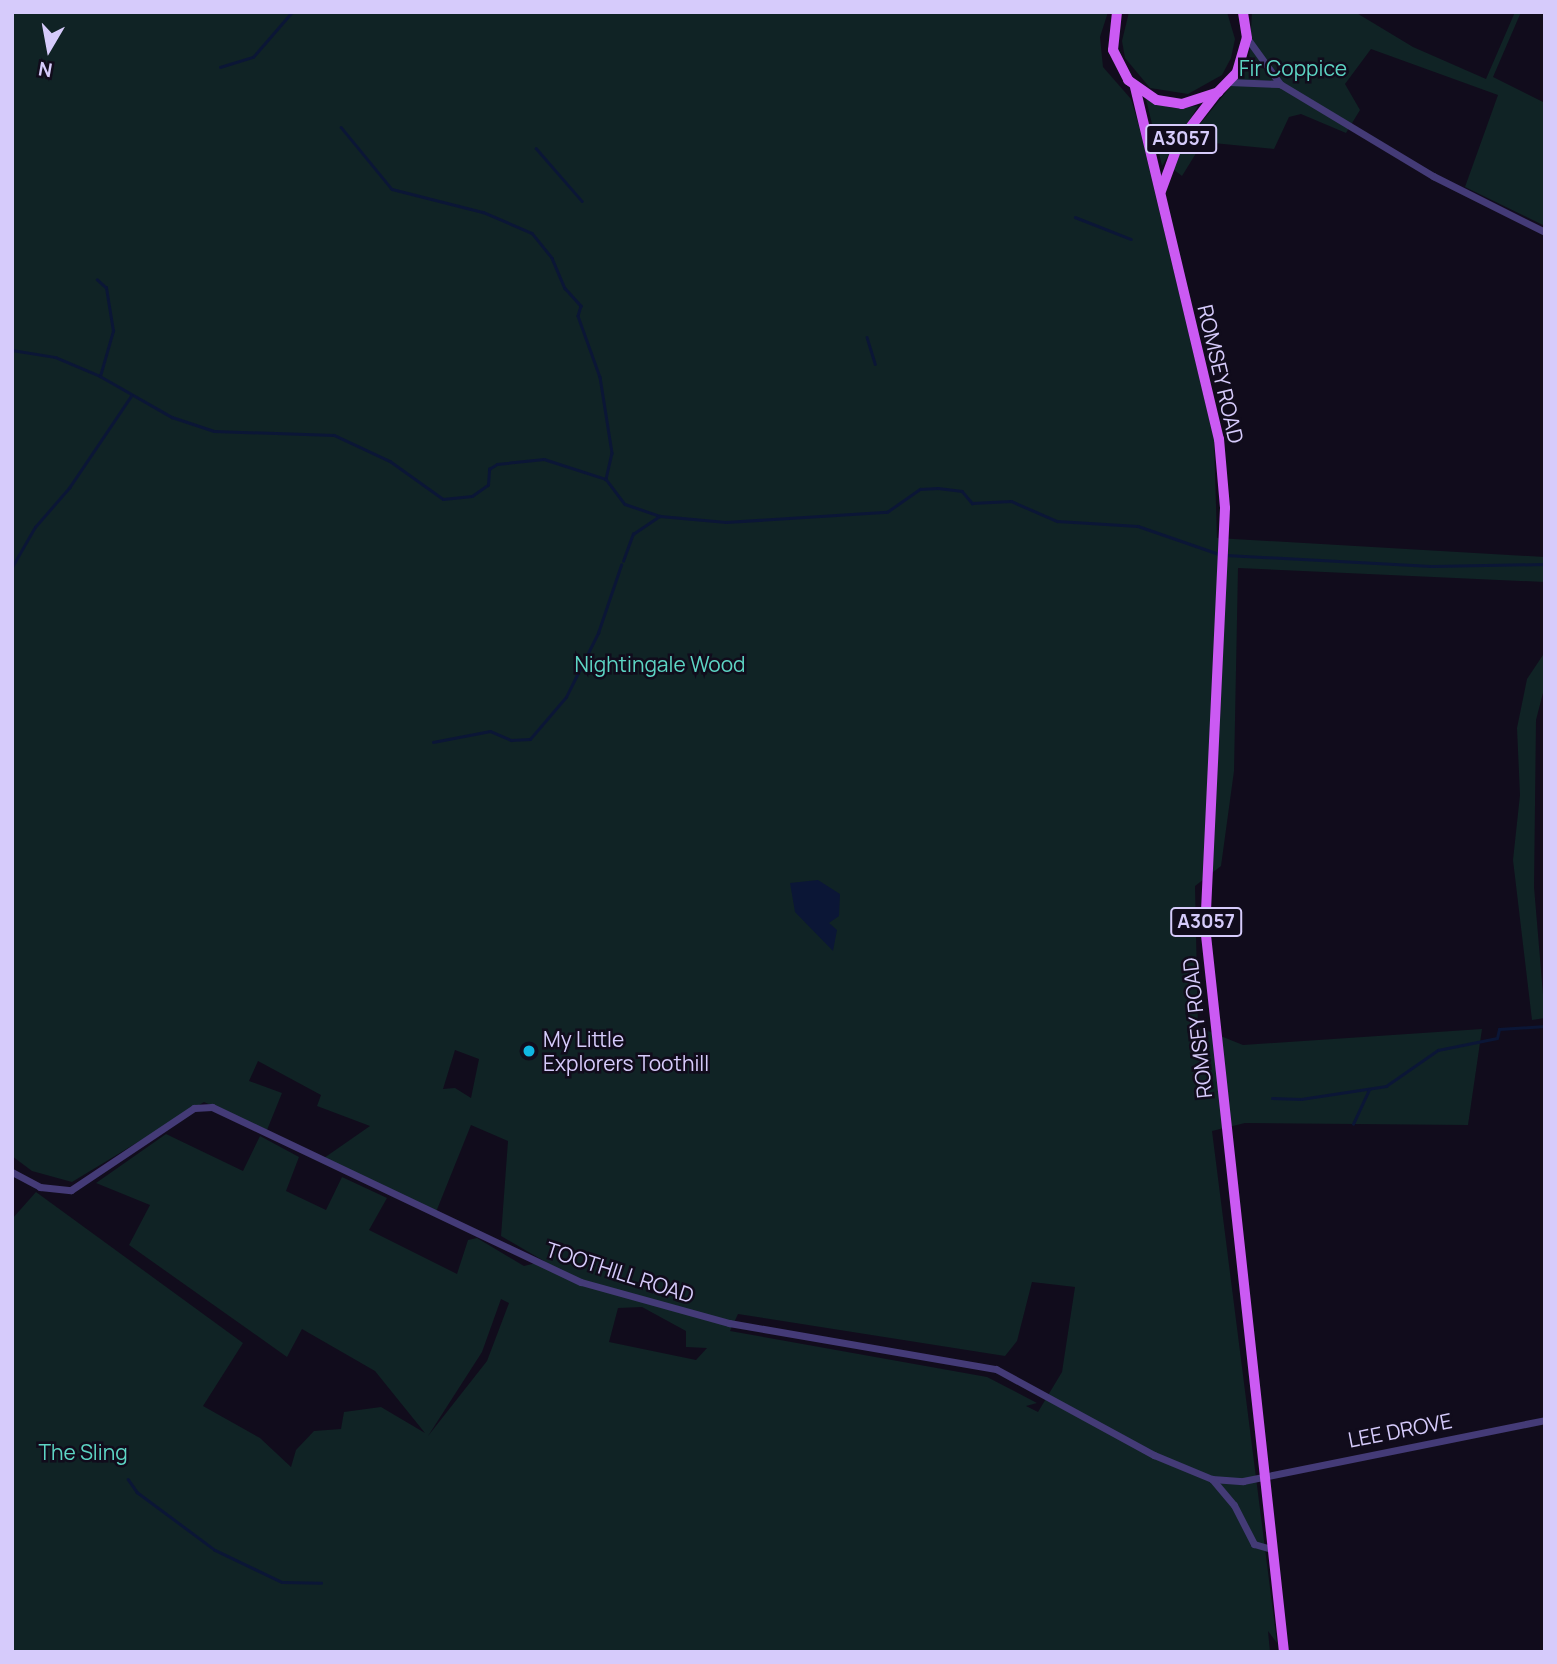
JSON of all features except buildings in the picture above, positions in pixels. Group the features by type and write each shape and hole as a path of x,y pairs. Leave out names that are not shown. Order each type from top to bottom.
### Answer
{"main road":[{"name":"ROMSEY ROAD","path":"1117,12 1113,50 1135,88 1219,439 1222,480 1205,926 1262,1475 1284,1652"},
{"path":"1135,88 1157,100 1182,104 1218,92 1229,82 1242,62 1247,38 1242,12"},
{"name":"A3057","path":"1160,196 1179,142 1218,92"}],"street":[{"path":"1247,38 1280,84 1433,176 1545,232"},
{"path":"1229,82 1280,84"},
{"name":"TOOTHILL ROAD","path":"12,1172 40,1187 71,1190 194,1108 212,1107 581,1282 729,1323 996,1369 1154,1455 1212,1479 1243,1481 1262,1475"},
{"name":"LEE DROVE","path":"1262,1475 1545,1420"},
{"name":"TOOTHILL ROAD","path":"1212,1479 1230,1498 1254,1544 1272,1549"}],"green space":[{"path":"12,12 1108,12 1100,37 1103,67 1131,99 1214,439 1217,538 1545,557 1545,582 1238,568 1234,771 1221,866 1195,886 1198,1027 1243,1045 1482,1029 1468,1125 1245,1123 1212,1131 1277,1643 1268,1631 1270,1652 12,1652 12,1219 36,1192 243,1343 203,1406 260,1438 291,1467 296,1450 314,1431 341,1429 344,1412 381,1407 425,1433 375,1371 302,1329 287,1357 129,1245 150,1205 96,1183 166,1134 243,1171 260,1136 299,1157 286,1191 326,1210 342,1177 387,1198 369,1230 457,1274 468,1240 477,1238 524,1266 544,1261 501,1236 508,1141 471,1125 436,1212 324,1158 370,1126 317,1106 321,1095 258,1061 249,1081 282,1093 267,1130 204,1102 72,1182 32,1171 12,1156","holes":["455,1050 479,1059 471,1098 455,1088 443,1089","1032,1282 1075,1287 1062,1372 1038,1412 1026,1406 1037,1403 987,1377 730,1331 738,1314 1005,1356 1017,1341","501,1299 509,1303 487,1361 428,1436 482,1352","642,1307 686,1331 686,1347 707,1348 696,1360 609,1342 618,1308"]},
{"path":"1129,12 1227,12 1235,39 1231,58 1222,75 1188,94 1150,88 1125,58 1122,41"},
{"name":"Fir Coppice","path":"1252,12 1355,12 1413,47 1486,79 1515,12 1521,12 1493,77 1545,103 1545,226 1465,187 1498,95 1371,49 1345,84 1360,110 1346,133 1301,114 1289,117 1274,149 1203,142 1182,176 1173,169 1183,145 1249,64"},
{"path":"1146,99 1172,108 1198,106 1162,166"},
{"path":"1545,652 1545,685 1536,720 1534,887 1545,1018 1532,1020 1513,860 1520,795 1517,728 1527,679"}],"water":[{"path":"818,880 840,894 839,916 829,923 837,930 833,951 795,912 790,883"}],"waterway":[{"path":"220,67 253,57 292,12"},
{"path":"341,127 392,189 483,212 532,233 552,258 565,288 581,306 578,316 600,377 612,453 606,479"},
{"path":"536,148 582,201"},
{"path":"1075,217 1131,239"},
{"path":"12,350 55,357 100,376 113,331 106,288 97,280"},
{"path":"867,337 875,364"},
{"path":"100,376 172,417 214,431 334,435 390,461 443,499 472,496 488,485 489,469 497,464 544,459 606,479 625,504 660,516"},
{"path":"12,567 35,527 69,488 131,396"},
{"path":"623,561 633,534 660,516 726,522 887,512 920,489 938,488 962,491 972,503 1011,501 1057,521 1138,526 1219,554"},
{"path":"1226,555 1431,566 1545,564"},
{"path":"433,742 490,731 511,740 530,739 566,697 598,633 621,565"},
{"path":"1272,1098 1301,1099 1386,1086 1438,1050 1497,1038 1499,1029 1545,1026"},
{"path":"1353,1124 1369,1090"},
{"path":"128,1479 137,1492 215,1550 282,1582 321,1583"}],"place":[{"name":"My Little Explorers Toothill","path":"529,1051"}],"park label":[{"name":"Nightingale Wood","path":"660,664"},
{"name":"The Sling","path":"83,1452"}]}
